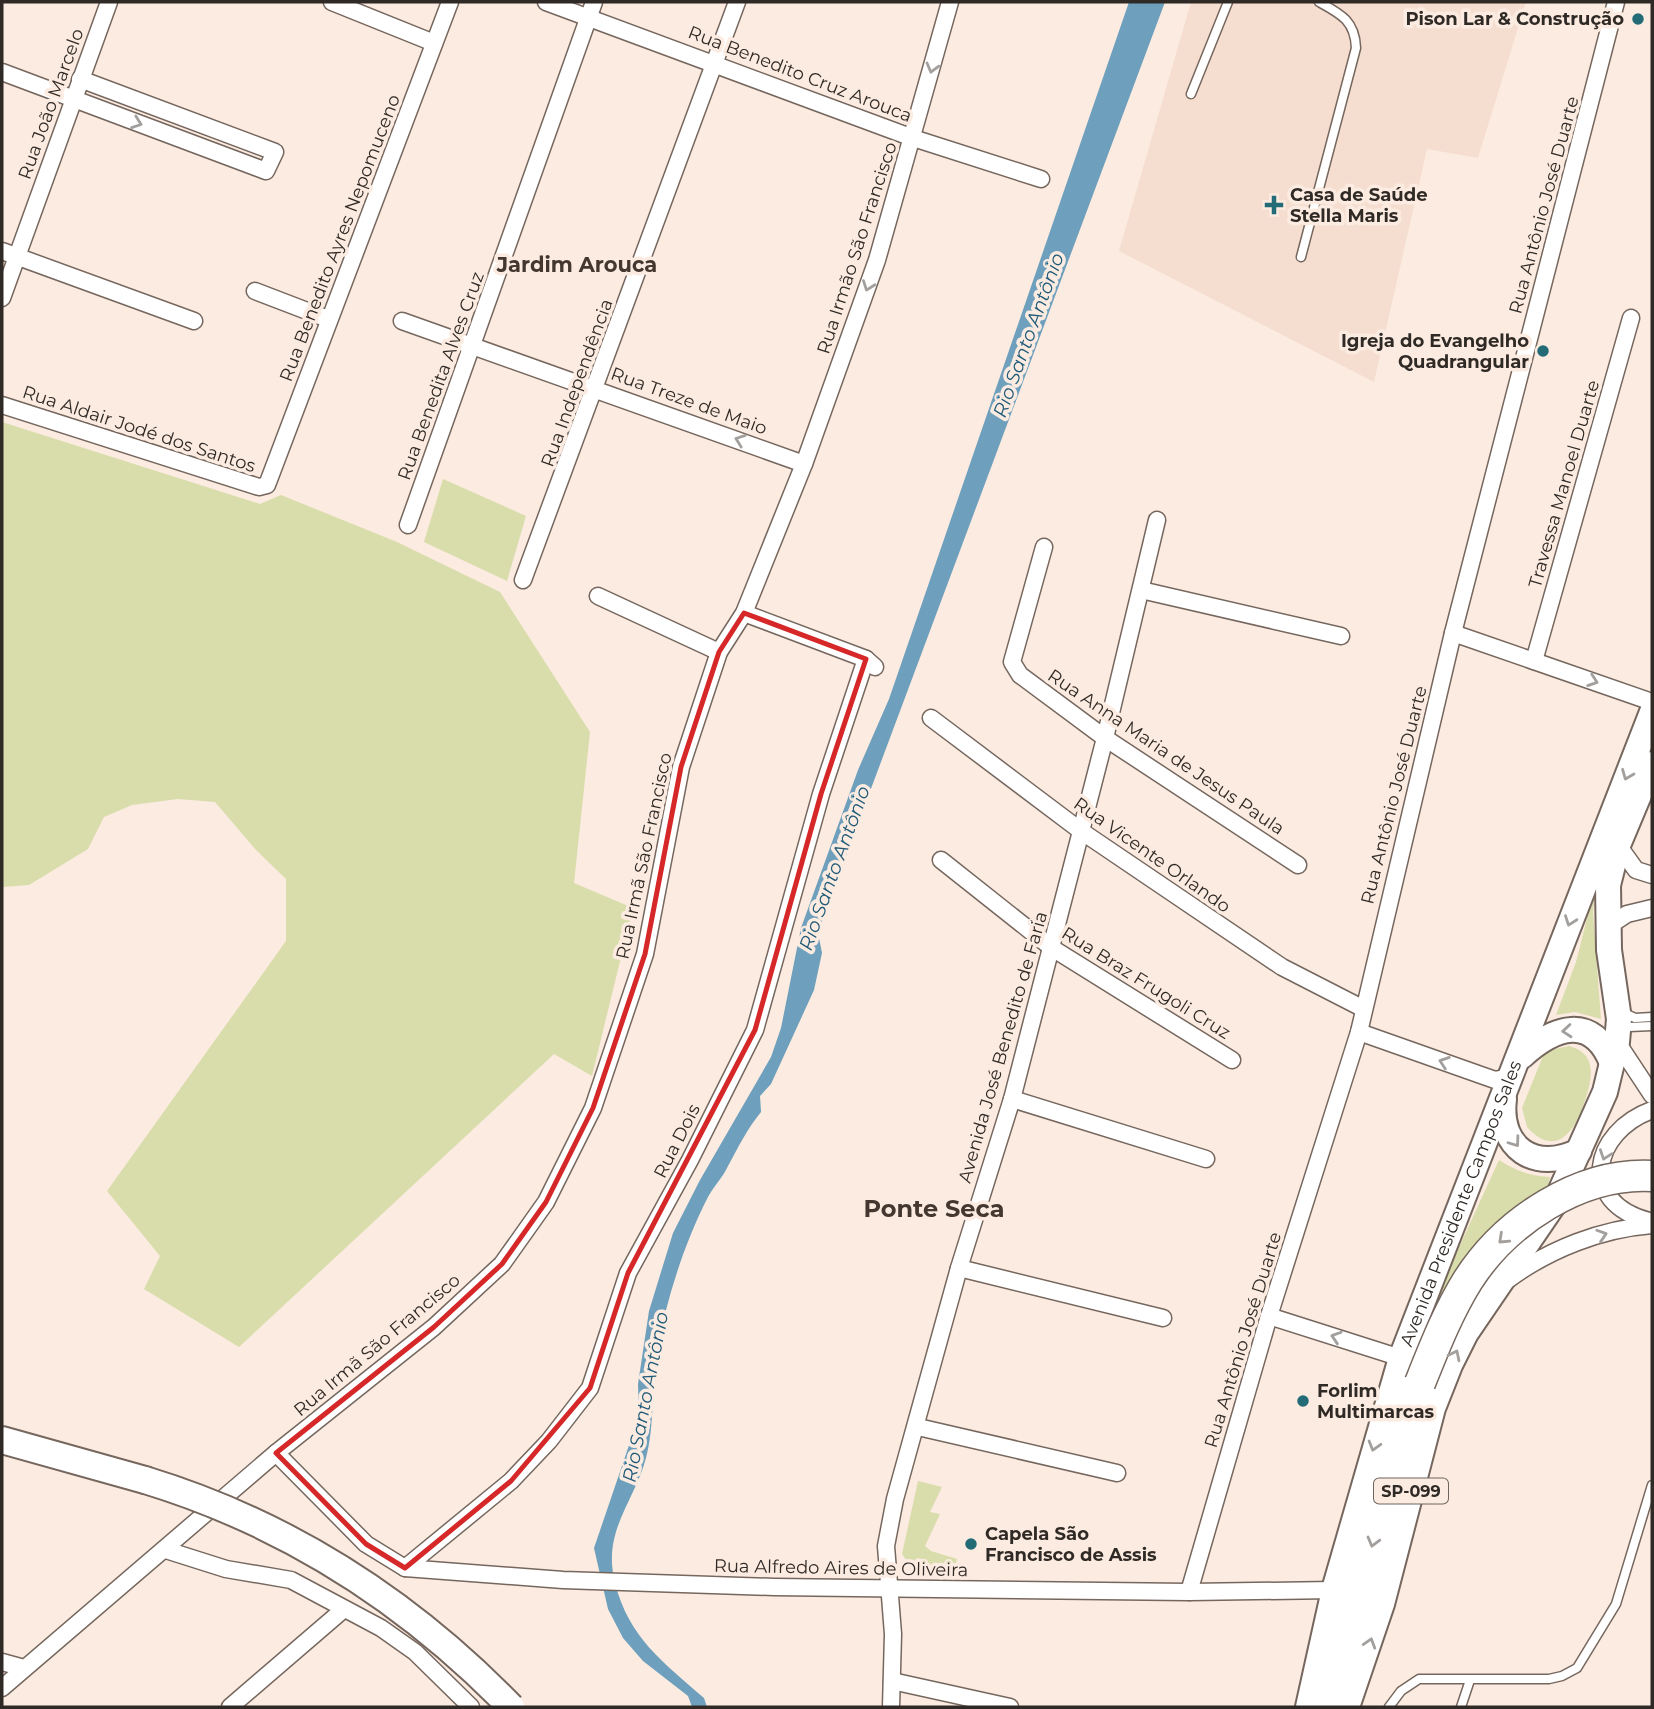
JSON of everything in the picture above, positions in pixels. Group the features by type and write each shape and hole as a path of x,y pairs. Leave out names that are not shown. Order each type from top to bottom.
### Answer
{"highway":[{"path":"1322,1707 1352,1626 1403,1428 1420,1382 1468,1281 1500,1241 1541,1209 1587,1186 1619,1178 1652,1177"},
{"path":"2,1440 145,1480 233,1511 330,1561 424,1626 511,1707"}],"main road":[{"name":"Avenida Presidente Campos Sales","path":"1308,1707 1334,1590 1401,1358 1652,712"},
{"name":"SP-099","path":"1347,1707 1381,1604 1433,1408 1466,1333 1556,1201 1605,1092 1620,1035 1607,927 1608,885 1619,845 1652,764"},
{"name":"SP-099","path":"1579,1151 1542,1161 1522,1152 1507,1131 1504,1120 1513,1069 1547,1036 1567,1029 1580,1030 1601,1043 1620,1035"}],"street":[{"name":"Rua João Marcelo","path":"2,298 9,254 73,100 109,2"},
{"path":"332,2 435,43"},
{"name":"Rua Benedito Ayres Nepomuceno","path":"265,486 270,481 328,318 450,2"},
{"name":"Rua Benedito Cruz Arouca","path":"546,2 591,9 715,62 913,138 1041,179"},
{"name":"Rua Independência","path":"523,580 597,388 737,2"},
{"name":"Rua Irmão São Francisco","path":"804,464 877,260 950,2"},
{"name":"Rua Antônio José Duarte","path":"1189,1592 1269,1316 1359,1032 1362,1008 1453,633 1616,2"},
{"name":"Rua Benedita Alves Cruz","path":"408,525 591,9"},
{"path":"2,72 266,171 275,152 80,79"},
{"path":"9,254 194,321"},
{"path":"255,291 328,318"},
{"name":"Travessa Manoel Duarte","path":"1534,660 1631,318"},
{"name":"Rua Treze de Maio","path":"402,321 597,388 804,464"},
{"name":"Rua Aldair Jodé dos Santos","path":"2,405 265,486"},
{"name":"Rua Irmã São Francisco","path":"2,1688 166,1550 275,1453 434,1327 502,1264 546,1202 593,1108 645,954 681,767 719,652 744,613 804,464"},
{"name":"Avenida José Benedito de Faria","path":"891,1707 893,1634 886,1546 889,1525 960,1268 1012,1099 1105,738 1157,520"},
{"name":"Rua Anna Maria de Jesus Paula","path":"1044,547 1012,662 1020,675 1105,738 1298,865"},
{"path":"1141,590 1341,636"},
{"path":"598,596 719,652"},
{"name":"Rua Dois","path":"405,1569 511,1481 549,1441 590,1388 628,1273 690,1160 755,1030 813,820 871,663 744,613"},
{"path":"1453,633 1652,702"},
{"name":"Rua Vicente Orlando","path":"931,718 1080,831 1282,967 1362,1008"},
{"path":"1619,845 1636,870 1652,875"},
{"name":"Rua Braz Frugoli Cruz","path":"941,860 1052,948 1232,1060"},
{"path":"1607,927 1628,914 1652,908"},
{"path":"1359,1032 1495,1080 1513,1069"},
{"path":"1620,1035 1652,1095"},
{"path":"1012,1099 1206,1160"},
{"path":"1652,1110 1630,1119 1617,1131 1603,1159 1600,1172 1612,1204 1632,1217 1652,1224"},
{"path":"1498,1286 1556,1250 1616,1230 1652,1224"},
{"path":"960,1268 1163,1318"},
{"path":"1269,1316 1401,1358"},
{"path":"918,1427 1117,1474"},
{"path":"275,1453 366,1544 405,1569"},
{"path":"166,1550 226,1569 292,1580 381,1628 415,1652 471,1707"},
{"name":"Rua Alfredo Aires de Oliveira","path":"405,1569 563,1580 889,1588 1189,1592 1334,1590"},
{"path":"230,1707 344,1609"},
{"path":"2,1662 24,1668"},
{"path":"892,1681 1010,1707"}],"lane":[{"path":"1191,94 1228,2"},
{"path":"1301,257 1356,48 1355,32 1347,18 1319,2"},
{"path":"1620,1035 1630,1017 1652,1017"},
{"path":"1620,1035 1652,1026"},
{"path":"1389,1707 1401,1691 1419,1679 1549,1679 1577,1668 1616,1604 1652,1485"},
{"path":"1461,1707 1470,1680"}],"highlighted area":[{"path":"744,613 866,659 821,794 755,1030 628,1273 590,1388 511,1481 405,1568 366,1544 276,1453 434,1327 502,1264 546,1202 593,1108 645,954 681,767 719,652"}],"shaded area":[{"name":"Casa de Saúde Stella Maris","path":"1191,2 1526,2 1478,158 1427,149 1374,382 1119,251"}],"green space":[{"path":"2,422 260,504 281,495 397,542 500,592 590,732 574,883 633,908 592,1076 554,1054 239,1347 144,1289 160,1256 107,1191 286,941 286,879 256,850 215,802 178,799 132,805 104,817 88,849 29,885 2,887"},
{"path":"443,479 526,516 507,581 424,542"},
{"path":"1596,883 1593,913 1601,1019 1575,1012 1556,1015 1576,962"},
{"path":"1569,1046 1579,1050 1589,1062 1589,1087 1580,1115 1569,1132 1555,1141 1546,1141 1527,1127 1522,1108 1543,1056 1550,1050"},
{"path":"1499,1160 1523,1172 1550,1177 1546,1192 1441,1301 1432,1306"},
{"path":"918,1481 942,1487 930,1512 940,1514 925,1546 931,1551 957,1559 955,1567 915,1572 902,1554"}],"water":[{"name":"Rio Santo Antônio","path":"1129,2 1165,2 832,893 818,933 822,953 814,990 771,1084 760,1096 761,1112 747,1131 699,1215 665,1312 655,1365 649,1445 640,1475 616,1533 612,1565 621,1602 639,1634 649,1648 704,1698 707,1707 692,1707 688,1696 643,1661 623,1638 608,1609 594,1548 639,1416 638,1384 649,1311 673,1233 700,1180 771,1057 781,1028 801,928 858,770 889,699"}],"place":[{"name":"Pison Lar & Construção","path":"1638,19"},
{"name":"Casa de Saúde Stella Maris","path":"1274,205"},
{"name":"Igreja do Evangelho Quadrangular","path":"1543,351"},
{"name":"Forlim Multimarcas","path":"1303,1401"},
{"name":"Capela São Francisco de Assis","path":"971,1544"}],"district":[{"name":"Jardim Arouca","path":"577,265"},
{"name":"Ponte Seca","path":"934,1209"}]}
